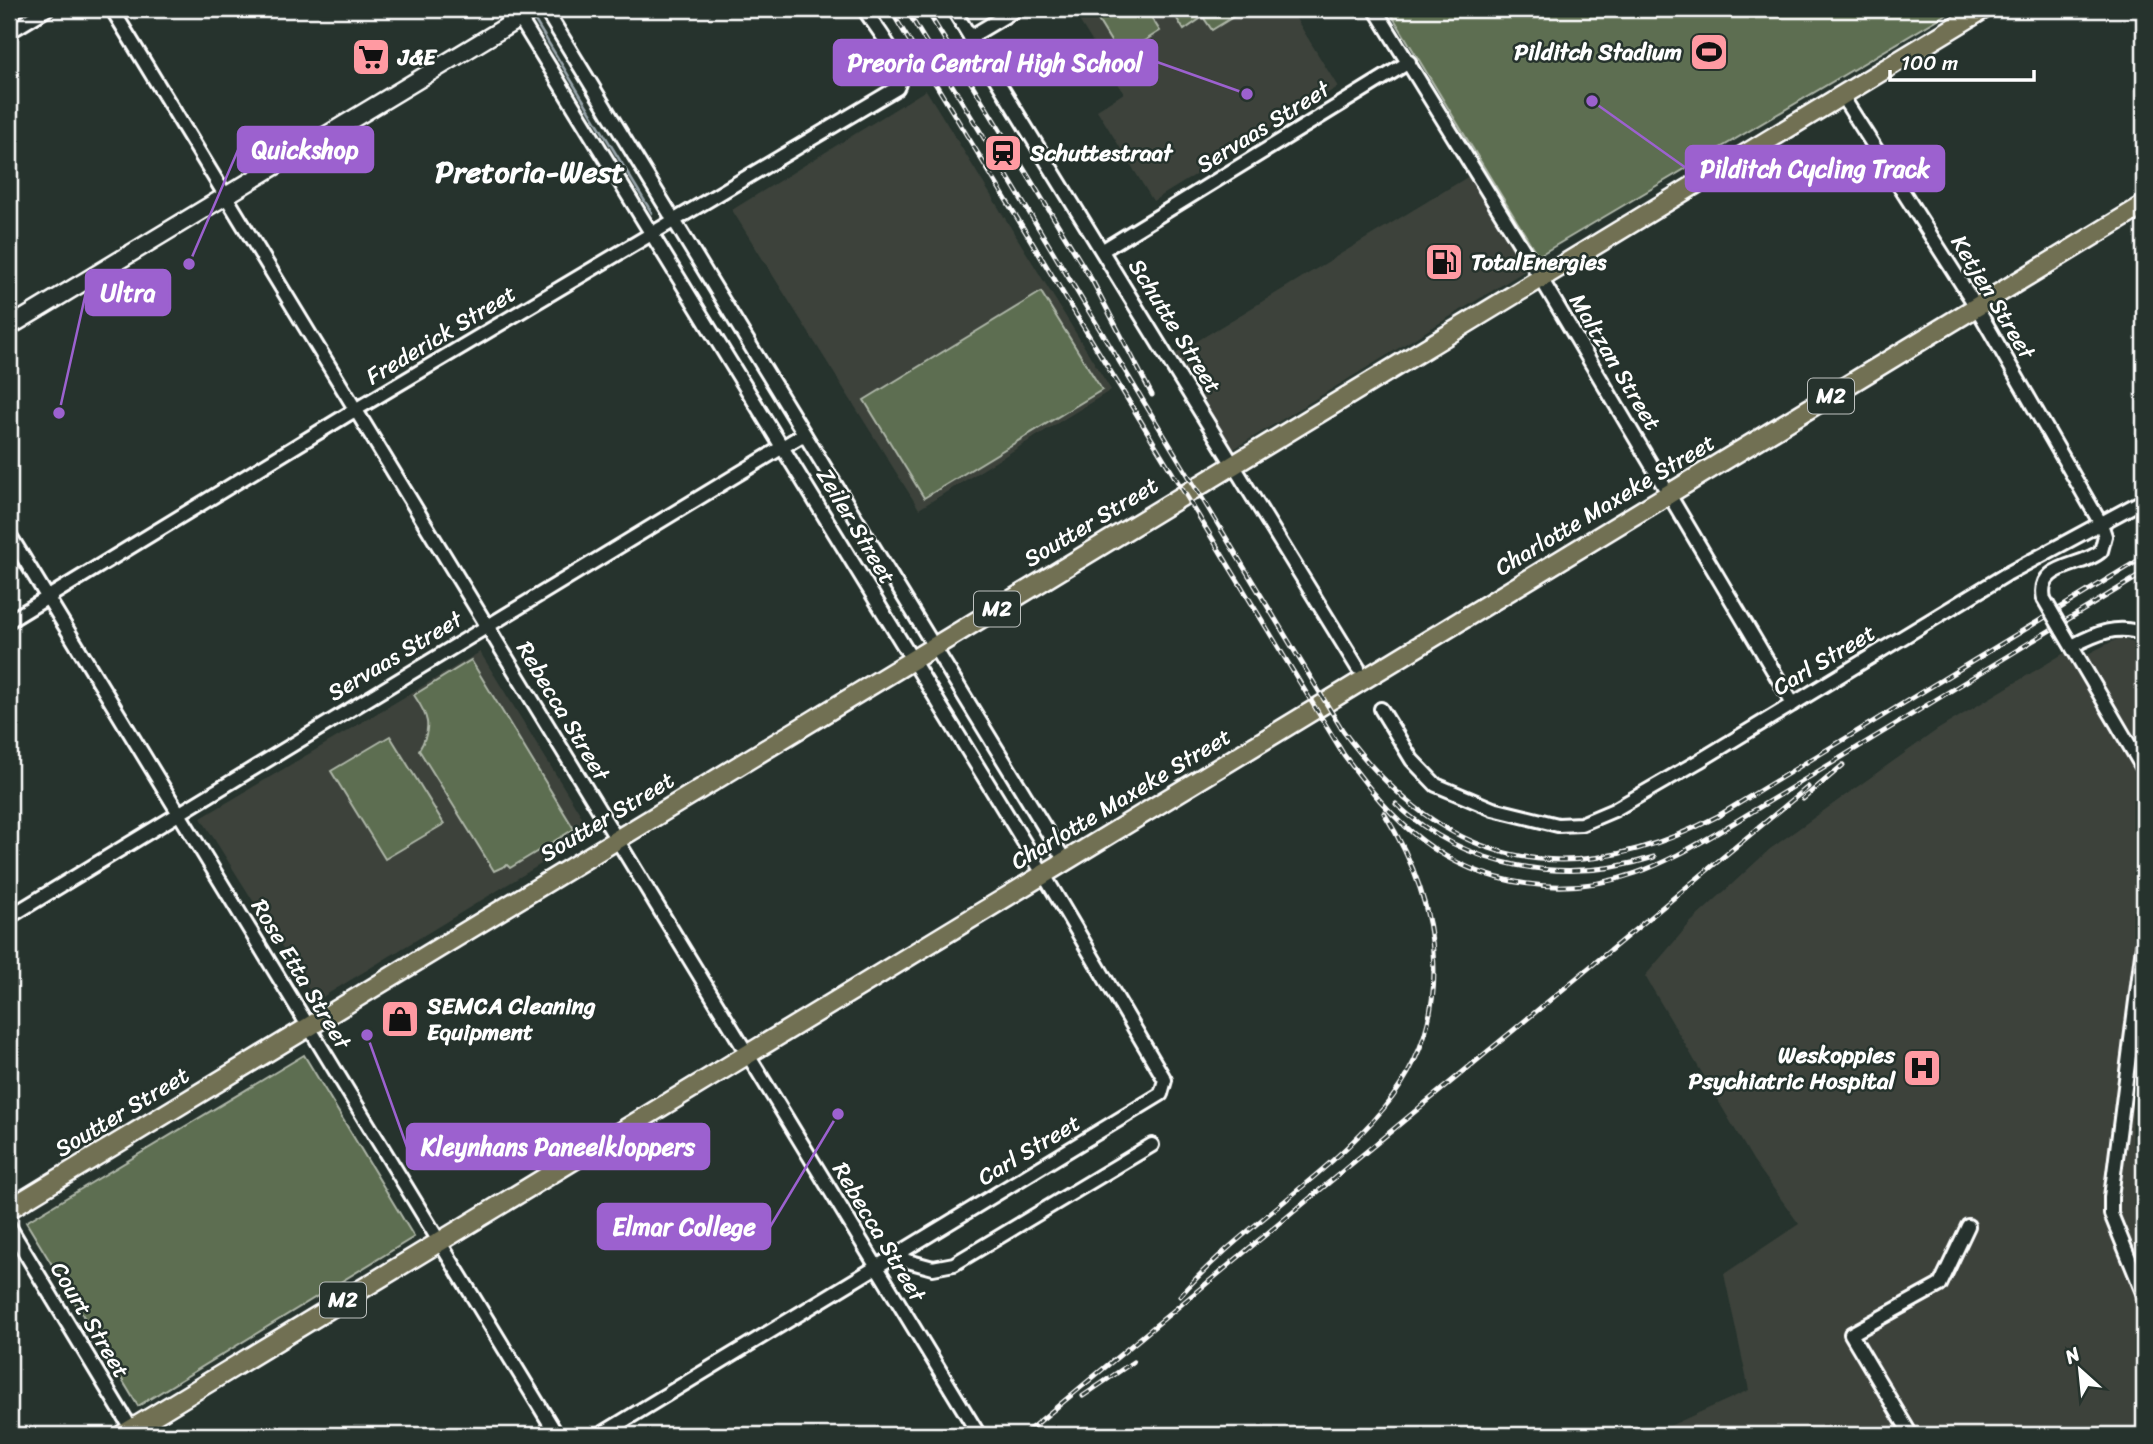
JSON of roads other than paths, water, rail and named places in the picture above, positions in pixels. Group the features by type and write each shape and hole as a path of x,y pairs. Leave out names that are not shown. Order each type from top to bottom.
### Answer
{"main road":[{"name":"Soutter Street","path":"9,1209 1984,9"},
{"path":"9,327 523,13"},
{"name":"Charlotte Maxeke Street","path":"130,1433 439,1242 2144,205"}],"street":[{"path":"9,32 47,9"},
{"name":"Rebecca Street","path":"112,9 979,1435"},
{"name":"Zeiler Street","path":"545,9 1066,861"},
{"name":"Frederick Street","path":"9,621 355,410 897,88 901,80 899,66 864,9"},
{"name":"Schutte Street","path":"953,9 1359,668"},
{"path":"971,37 1017,9"},
{"name":"Maltzan Street","path":"1375,9 1542,280 1793,704"},
{"name":"Zeiler Street","path":"523,13 653,233 1159,1067"},
{"name":"Servaas Street","path":"1103,250 1409,62"},
{"name":"Ketjen Street","path":"1842,96 1977,307 2101,524"},
{"name":"Servaas Street","path":"9,917 179,811 804,434"},
{"name":"Carl Street","path":"1381,709 1412,760 1427,779 1464,800 1519,816 1570,826 1594,821 2007,575 2144,500"},
{"path":"2101,524 2105,537 2101,551 2049,574 2043,584 2044,599 2144,770"},
{"name":"Rose Etta Street","path":"9,534 557,1435"},
{"path":"2072,646 2111,629 2130,629 2144,634"},
{"path":"2144,938 2111,1197 2111,1214 2144,1295"},
{"name":"Carl Street","path":"600,1435 1161,1094 1165,1080 1159,1067"},
{"path":"893,1258 933,1268 954,1264 1152,1145"},
{"name":"Court Street","path":"9,1226 130,1433"},
{"path":"1910,1435 1851,1334 1940,1286 1968,1226"}],"waterway":[{"path":"534,19 652,213"}],"railway":[{"path":"890,9 1344,755 1380,801 1412,832 1447,857 1472,869 1526,884 1554,886 1609,881 1657,865 1717,833 2144,573"},
{"path":"906,9 1343,731 1382,777 1423,813 1466,839 1512,854 1560,860 1610,855 1663,841 1718,816 2144,557"},
{"path":"926,9 1093,282 1152,395"},
{"path":"1803,799 1843,765"},
{"path":"1023,1435 1808,787"},
{"path":"1396,804 1423,826 1453,843 1484,857 1517,865 1551,870 1585,870 1620,866 1654,857"},
{"path":"1180,1296 1229,1248 1360,1135 1383,1109 1407,1074 1423,1038 1432,1000 1434,962 1429,924 1419,886 1404,849 1384,813"},
{"path":"1083,1396 1133,1362"}],"place":[{"name":"Pilditch Stadium","path":"1709,52"},
{"name":"J&E","path":"371,57"},
{"name":"Preoria Central High School","path":"1247,94"},
{"name":"Pilditch Cycling Track","path":"1592,101"},
{"name":"Schuttestraat","path":"1003,153"},
{"name":"TotalEnergies","path":"1444,262"},
{"name":"Quickshop","path":"189,264"},
{"name":"Ultra","path":"59,413"},
{"name":"SEMCA Cleaning Equipment","path":"400,1019"},
{"name":"Kleynhans Paneelkloppers","path":"367,1035"},
{"name":"Weskoppies Psychiatric Hospital","path":"1922,1068"},
{"name":"Elmar College","path":"838,1114"}],"district":[{"name":"Pretoria-West","path":"530,172"}]}
